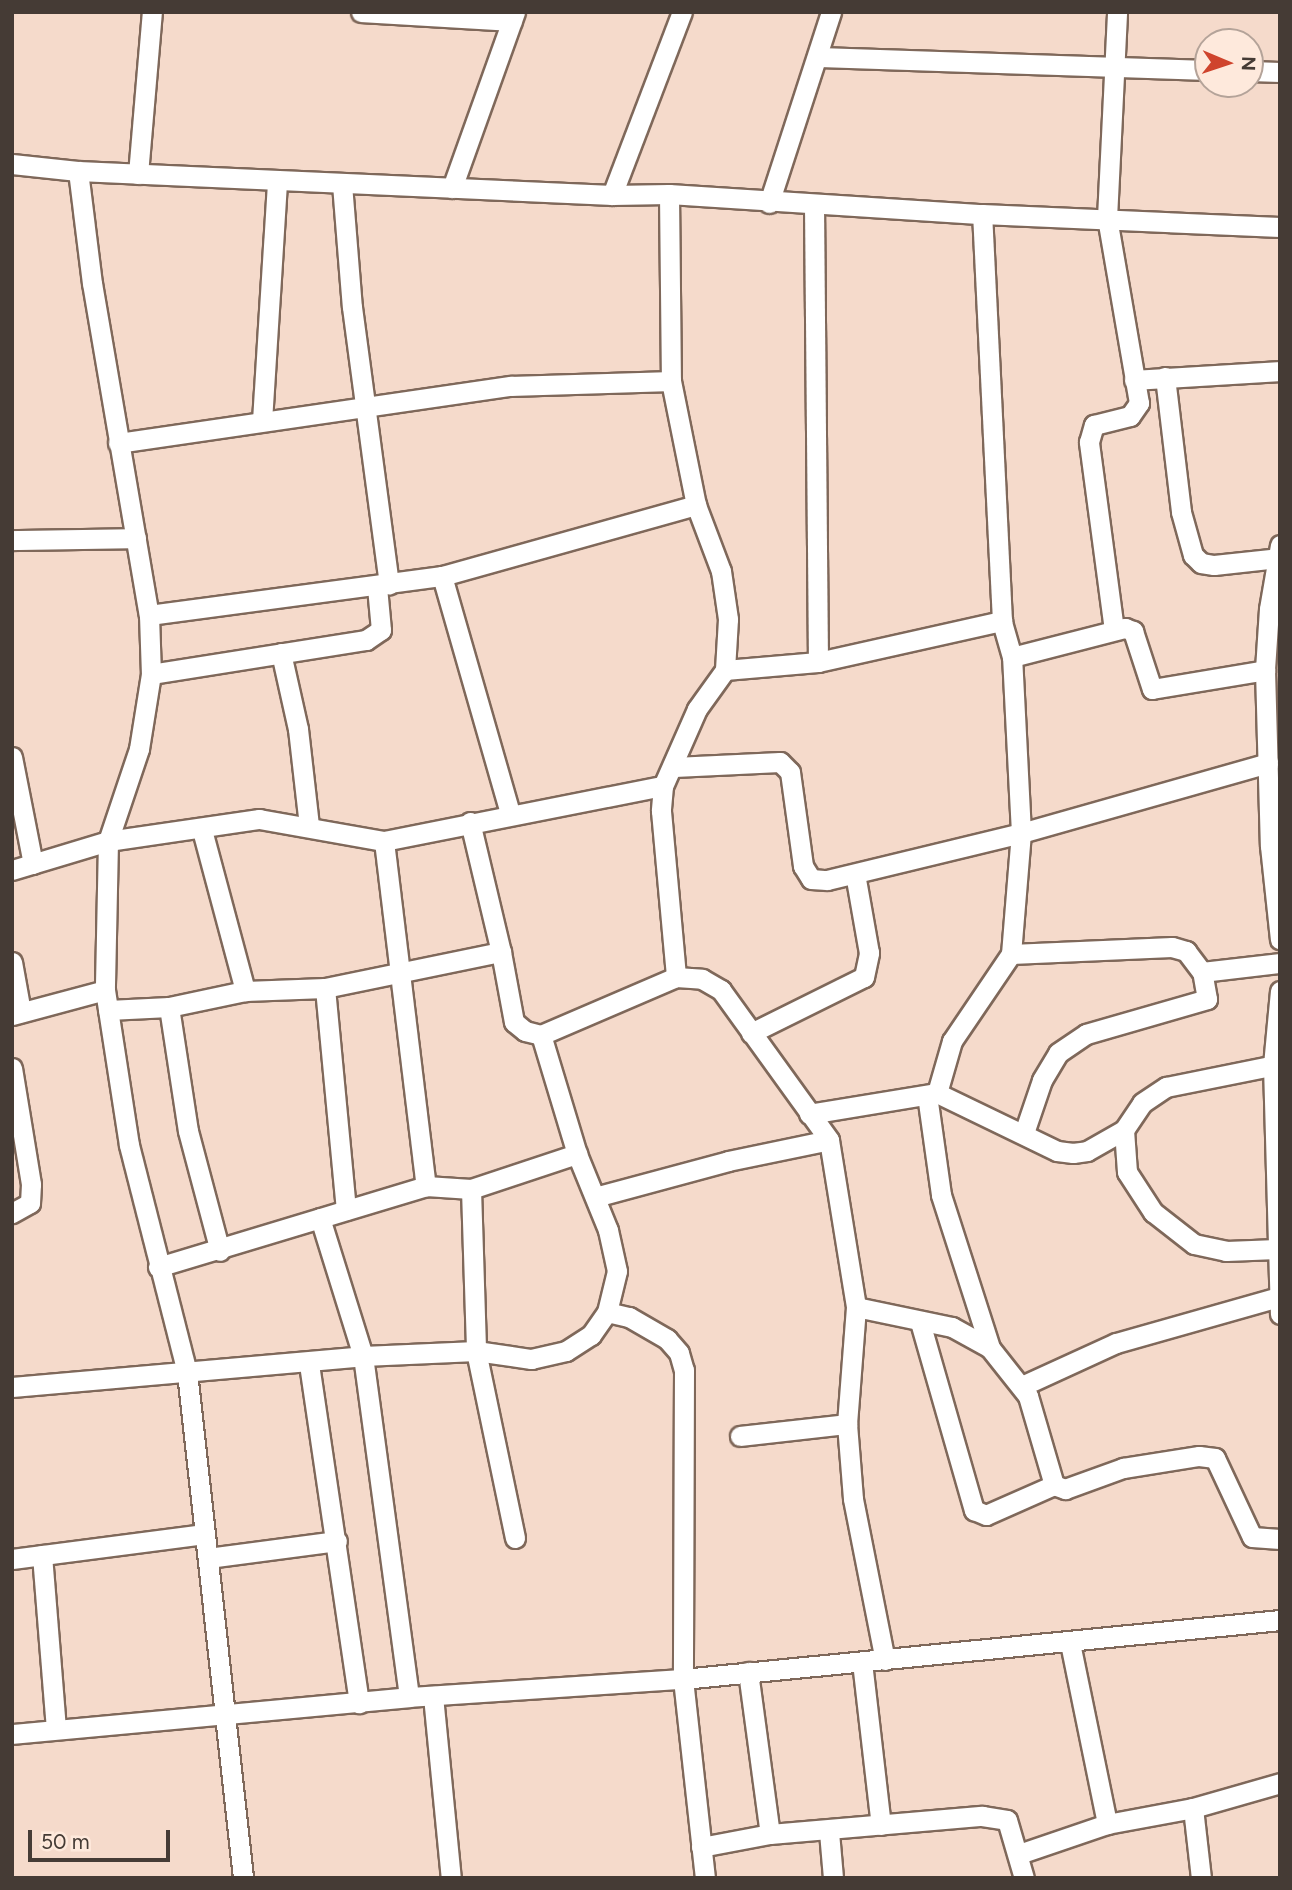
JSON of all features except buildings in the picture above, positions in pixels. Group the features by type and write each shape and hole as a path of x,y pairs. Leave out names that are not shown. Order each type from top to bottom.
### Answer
{"street":[{"path":"138,174 152,12"},
{"path":"361,12 514,17 452,188"},
{"path":"612,195 682,12"},
{"path":"769,202 819,57 831,12"},
{"path":"1114,630 1089,442 1094,425 1130,416 1139,403 1107,218 1112,67 1117,12"},
{"path":"819,57 1194,70"},
{"path":"12,164 78,172 612,195 669,194 982,214 1280,227"},
{"path":"78,172 118,443 149,615 151,674 139,749 108,841 105,990 129,1145 158,1267 187,1372 243,1878"},
{"path":"262,421 277,181"},
{"path":"151,674 377,636 381,631 383,586 368,404 352,307 342,184"},
{"path":"669,194 671,381 696,505 722,571 728,619 725,670 697,709 674,767 663,786 661,811 676,977"},
{"path":"814,204 818,662"},
{"path":"982,214 1002,621 1012,657 1021,833 1011,954 952,1041 932,1094 941,1195 990,1348"},
{"path":"1134,380 1280,371"},
{"path":"1165,377 1181,512 1193,555 1201,563 1214,565 1279,552 1265,670 1268,763 1280,939"},
{"path":"118,443 368,404 512,386 671,381"},
{"path":"149,615 383,586 442,576 696,505"},
{"path":"12,540 136,538"},
{"path":"442,576 510,813"},
{"path":"725,670 818,662 1002,621"},
{"path":"1012,657 1114,630 1133,631 1152,689 1265,670"},
{"path":"281,653 298,729 309,825"},
{"path":"12,757 33,864"},
{"path":"674,767 780,762 790,772 803,866 811,879 827,880 1021,833 1268,763"},
{"path":"12,870 108,841 202,830 260,819 309,825 345,837 384,841 510,813 663,786"},
{"path":"470,822 501,952 514,1021 525,1031 541,1035 676,977 702,979 721,990 829,1140 856,1307 847,1424 853,1499 885,1660"},
{"path":"202,830 245,991"},
{"path":"384,841 398,976 426,1186"},
{"path":"751,1033 863,976 869,953 855,874"},
{"path":"1011,954 1172,947 1186,951 1202,972 1207,999 1086,1034 1058,1053 1042,1080 1024,1133"},
{"path":"108,1010 169,1007 245,991 325,988 398,976 501,952"},
{"path":"12,962 17,1014 105,990"},
{"path":"1202,972 1280,963"},
{"path":"325,988 346,1210"},
{"path":"1280,991 1277,1064 1277,1249 1280,1314"},
{"path":"169,1007 188,1130 220,1251"},
{"path":"12,1387 309,1364 363,1356 476,1351 531,1359 566,1351 591,1335 607,1312 617,1271 541,1035"},
{"path":"810,1114 932,1094 1024,1133 1057,1151 1073,1153 1087,1151 1124,1130 1142,1103 1166,1087 1277,1064"},
{"path":"12,1068 31,1184 30,1203 12,1213"},
{"path":"1124,1130 1127,1172 1153,1212 1194,1244 1226,1251 1277,1249"},
{"path":"595,1197 727,1161 829,1140"},
{"path":"158,1267 220,1251 426,1186 471,1189 578,1154"},
{"path":"471,1189 476,1351 516,1538"},
{"path":"320,1218 363,1356 409,1697"},
{"path":"1022,1386 1116,1343 1279,1297"},
{"path":"856,1307 952,1327 990,1348 1022,1386 1054,1485"},
{"path":"607,1312 629,1317 667,1339 679,1353 684,1370 683,1679 705,1878"},
{"path":"920,1322 974,1510 986,1515 1054,1485 1065,1489 1123,1468 1199,1456 1215,1458 1252,1536 1280,1539"},
{"path":"309,1364 359,1703"},
{"path":"740,1436 847,1424"},
{"path":"12,1559 204,1534"},
{"path":"208,1558 337,1541"},
{"path":"42,1555 56,1728"},
{"path":"12,1734 225,1712 683,1679 1070,1643 1280,1620"},
{"path":"1070,1643 1107,1824"},
{"path":"862,1662 881,1825"},
{"path":"748,1672 770,1834"},
{"path":"433,1696 451,1878"},
{"path":"1019,1854 1107,1824 1193,1808 1280,1783"},
{"path":"1193,1808 1201,1878"},
{"path":"701,1847 770,1834 829,1832 982,1816 1007,1819 1024,1878"},
{"path":"829,1832 833,1878"}]}
